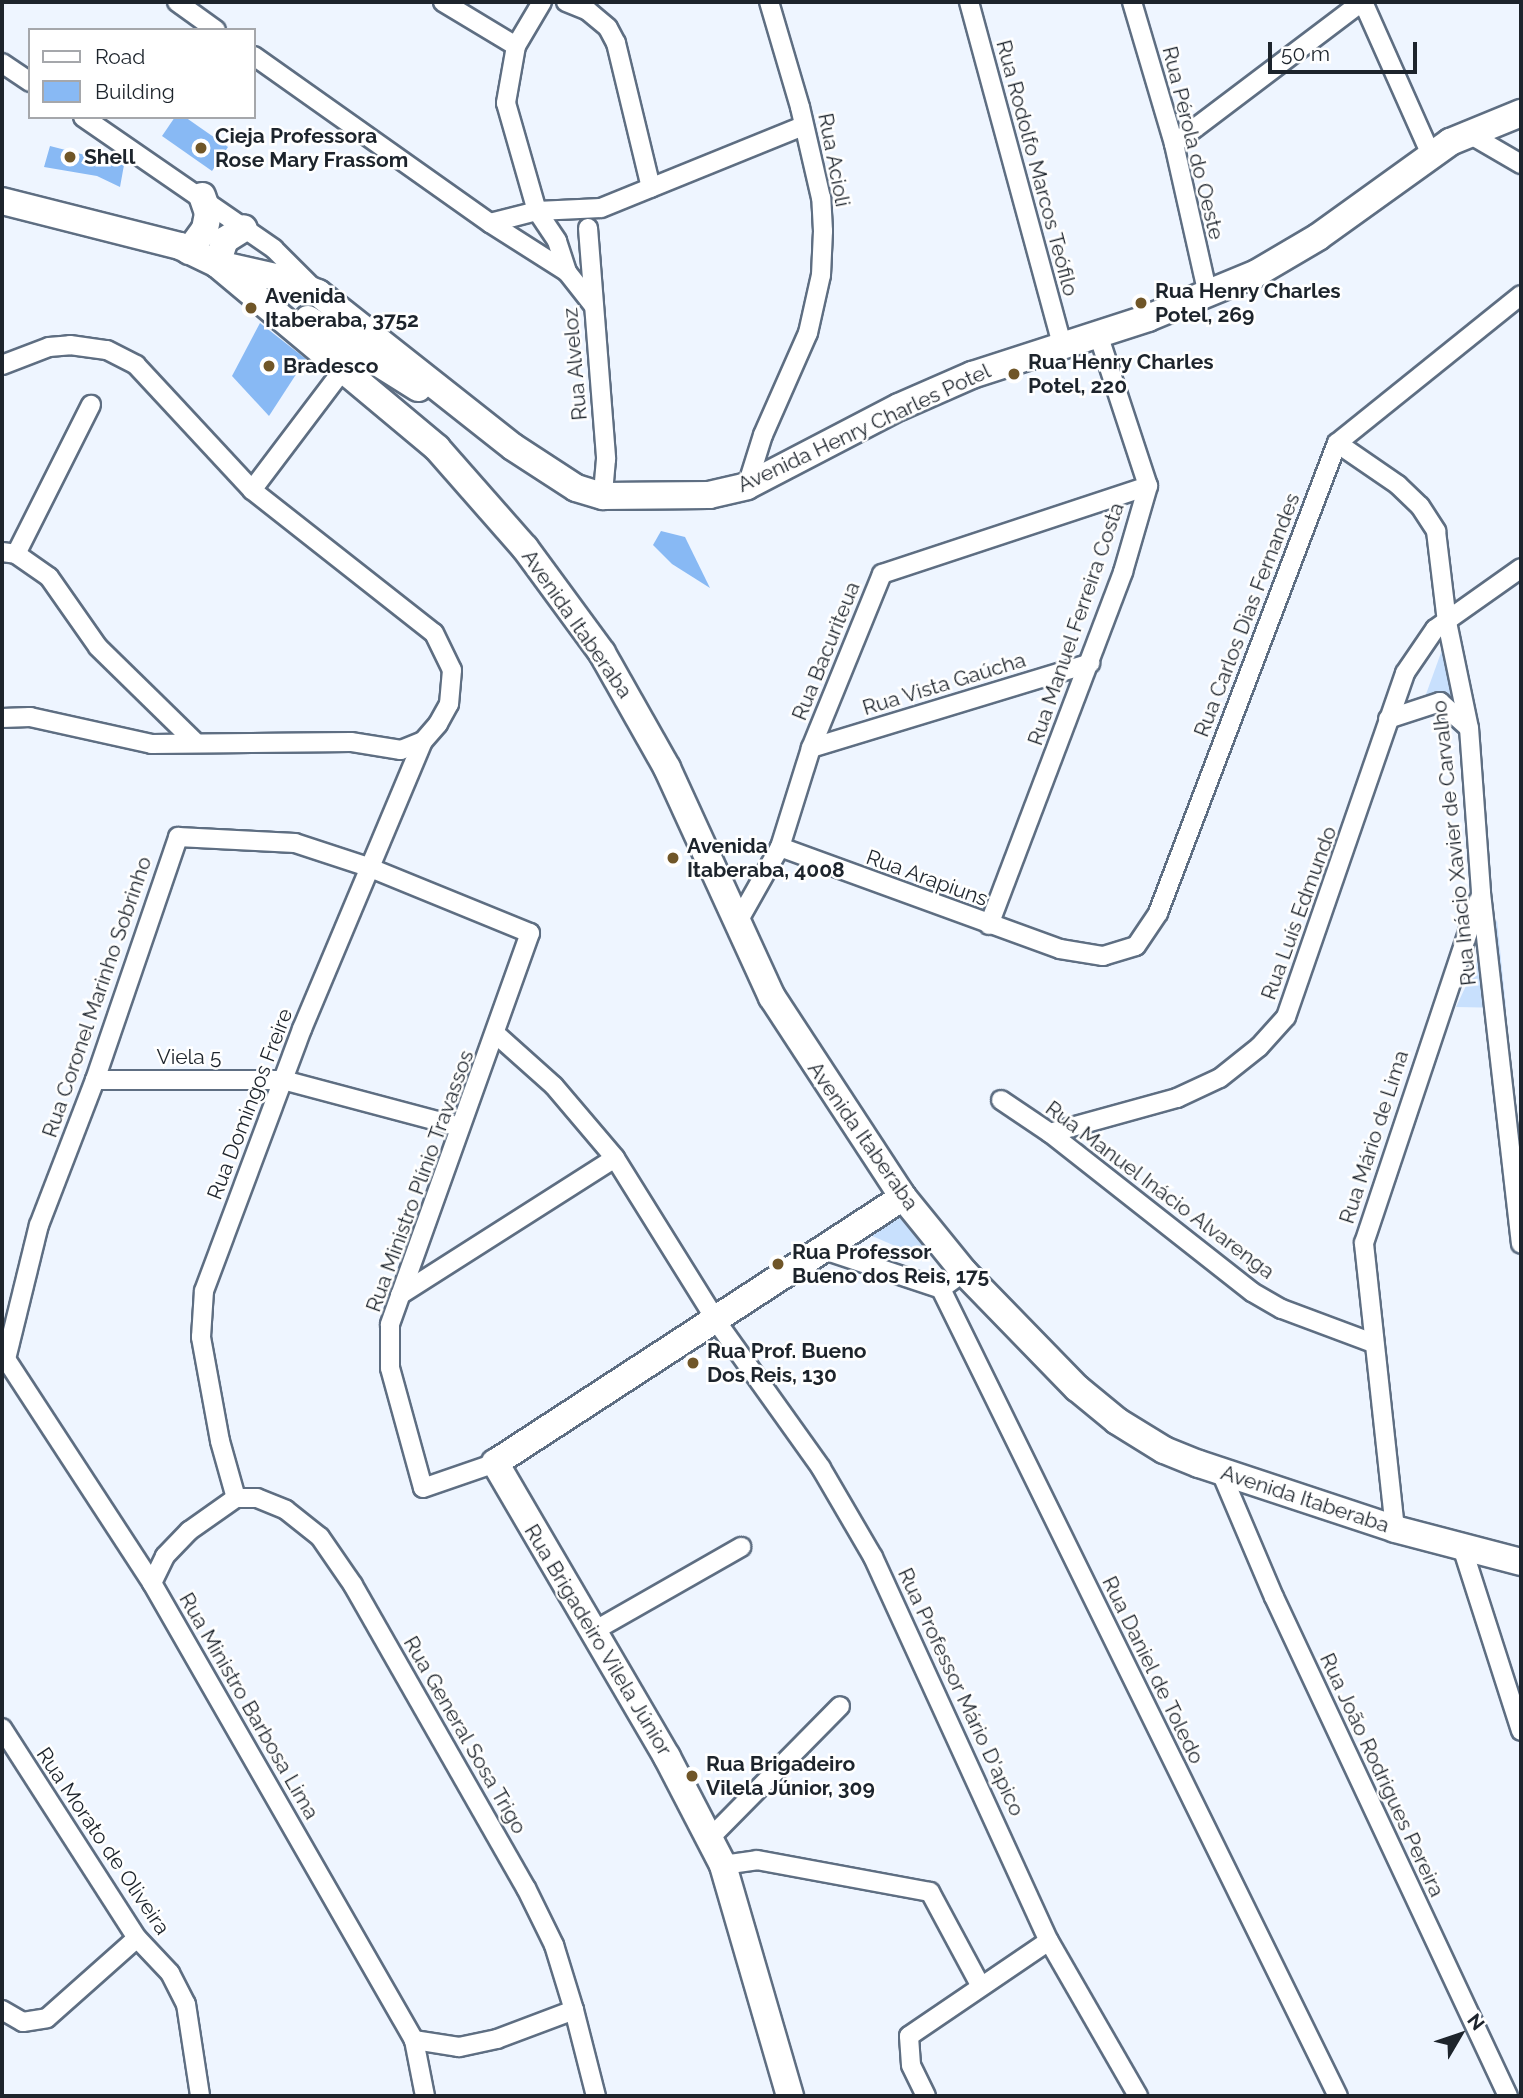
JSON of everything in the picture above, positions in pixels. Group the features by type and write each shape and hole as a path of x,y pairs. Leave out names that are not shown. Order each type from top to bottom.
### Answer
{"main road":[{"name":"Avenida Henry Charles Potel","path":"390,348 465,410 554,477 603,496 709,495 747,486 899,407 972,375 1208,295 1288,257 1466,132 1521,113"},
{"path":"189,251 205,229 208,214 202,196"},
{"name":"Avenida Itaberaba","path":"2,201 189,251 217,264 353,360 437,448 525,548 603,653 667,768 736,925 803,1050 903,1197 964,1272 1077,1388 1117,1421 1164,1450 1395,1529 1521,1562"},
{"path":"217,264 225,240 244,228"},
{"name":"Avenida Itaberaba","path":"217,264 280,278 318,293 390,348 412,385 437,448"},
{"name":"Avenida Henry Charles Potel","path":"353,360 465,410"},
{"path":"495,1463 717,1322 903,1197"},
{"name":"Rua Brigadeiro Vilela Júnior","path":"495,1463 723,1865 790,2096"}],"street":[{"path":"177,2 213,28"},
{"path":"443,2 516,46"},
{"path":"542,2 516,46 506,103 537,211 556,241 567,272 593,305"},
{"path":"566,2 588,11 608,28 616,43 650,188"},
{"name":"Rua Acioli","path":"747,486 763,435 808,333 821,275 821,198 769,2"},
{"name":"Rua Rodolfo Marcos Teófilo","path":"969,2 1062,345"},
{"name":"Rua Pérola do Oeste","path":"1132,2 1174,144 1208,295"},
{"path":"1174,144 1363,2 1431,155"},
{"path":"256,57 490,223 567,272"},
{"path":"2,63 28,81"},
{"path":"86,119 202,196 274,249 318,293"},
{"path":"490,223 537,211 601,208 803,126"},
{"path":"1466,132 1521,164"},
{"path":"567,272 601,208"},
{"name":"Rua Alveloz","path":"588,228 606,459 603,496"},
{"path":"1337,443 1521,295"},
{"name":"Rua Manuel Ferreira Costa","path":"989,925 1123,572 1148,485 1098,334"},
{"name":"Rua Domingos Freire","path":"2,365 49,347 107,350 136,365 252,490 434,633 446,652 452,670 449,704 423,741 368,867 283,1080 204,1291 201,1336 220,1441 236,1497"},
{"path":"252,490 353,360"},
{"path":"91,405 9,553 49,578 98,647 194,741"},
{"name":"Rua Inácio Xavier de Carvalho","path":"1337,443 1420,506 1438,542 1447,622 1469,728 1481,893 1519,1205 1521,1244"},
{"name":"Rua Carlos Dias Fernandes","path":"1060,949 1121,954 1147,935 1337,443"},
{"name":"Rua Bacuriteua","path":"736,925 780,847 811,748 882,574 1148,485"},
{"name":"Rua Luís Edmundo","path":"1050,1133 1177,1098 1220,1078 1259,1047 1286,1017 1388,719 1422,643 1521,568"},
{"name":"Rua Vista Gaúcha","path":"811,748 1090,663"},
{"path":"1388,719 1440,702 1469,728"},
{"path":"2,718 30,717 152,744 194,741 351,742 401,750 423,741"},
{"name":"Rua Coronel Marinho Sobrinho","path":"4,1356 39,1225 95,1080 178,837 295,844 368,867"},
{"name":"Rua Arapiuns","path":"780,847 1060,949"},
{"name":"Rua Ministro Plínio Travassos","path":"368,867 530,933 497,1035 460,1127 390,1325 390,1368 423,1488 495,1463"},
{"name":"Rua Mário de Lima","path":"1395,1529 1384,1410 1364,1270 1368,1224 1481,893"},
{"name":"Rua Professor Mário D'apico","path":"497,1035 554,1086 615,1158 717,1322 821,1468 873,1557 1049,1941 1138,2096"},
{"name":"Viela 5","path":"95,1080 283,1080 460,1127"},
{"name":"Rua Manuel Inácio Alvarenga","path":"1001,1100 1050,1133 1252,1292 1282,1309 1373,1343"},
{"path":"400,1295 615,1158"},
{"path":"824,1250 941,1289 964,1272"},
{"name":"Rua Daniel de Toledo","path":"941,1289 1338,2096"},
{"name":"Rua Ministro Barbosa Lima","path":"4,1356 152,1583 414,2040 425,2096"},
{"name":"Rua João Rodrigues Pereira","path":"1220,1471 1274,1597 1508,2096"},
{"path":"152,1583 165,1556 188,1531 236,1497"},
{"name":"Rua General Sosa Trigo","path":"236,1497 257,1498 286,1510 320,1537 353,1585 526,1888 554,1945 596,2096"},
{"path":"592,1632 741,1547"},
{"path":"1462,1547 1521,1731"},
{"path":"710,1838 840,1706"},
{"name":"Rua Morato de Oliveira","path":"2,1728 137,1938 170,1973 186,2004 201,2096"},
{"path":"723,1865 757,1860 930,1892 980,1985"},
{"path":"2,2010 23,2022 47,2018 137,1938"},
{"path":"926,2096 911,2065 909,2036 980,1985 1049,1941"},
{"path":"414,2040 459,2047 497,2039 574,2010"}],"shaded area":[{"path":"1450,648 1455,701 1425,697 1442,650"},
{"path":"1497,920 1506,1008 1456,1007"},
{"path":"905,1210 925,1236 918,1256 870,1235"}],"building":[{"path":"174,119 188,119 228,147 212,171 162,136"},
{"name":"Shell","path":"50,146 124,165 120,187 97,176 44,167"},
{"name":"Bradesco","path":"260,323 306,359 269,416 232,376"},
{"path":"661,531 685,537 710,588 672,564 653,545"}],"place":[{"name":"Cieja Professora Rose Mary Frassom","path":"201,148"},
{"name":"Shell","path":"70,157"},
{"name":"Rua Henry Charles Potel, 269","path":"1141,303"},
{"name":"Avenida Itaberaba, 3752","path":"251,308"},
{"name":"Bradesco","path":"269,366"},
{"name":"Rua Henry Charles Potel, 220","path":"1014,374"},
{"name":"Avenida Itaberaba, 4008","path":"673,858"},
{"name":"Rua Professor Bueno dos Reis, 175","path":"778,1264"},
{"name":"Rua Prof. Bueno Dos Reis, 130","path":"693,1363"},
{"name":"Rua Brigadeiro Vilela Júnior, 309","path":"692,1776"}]}
